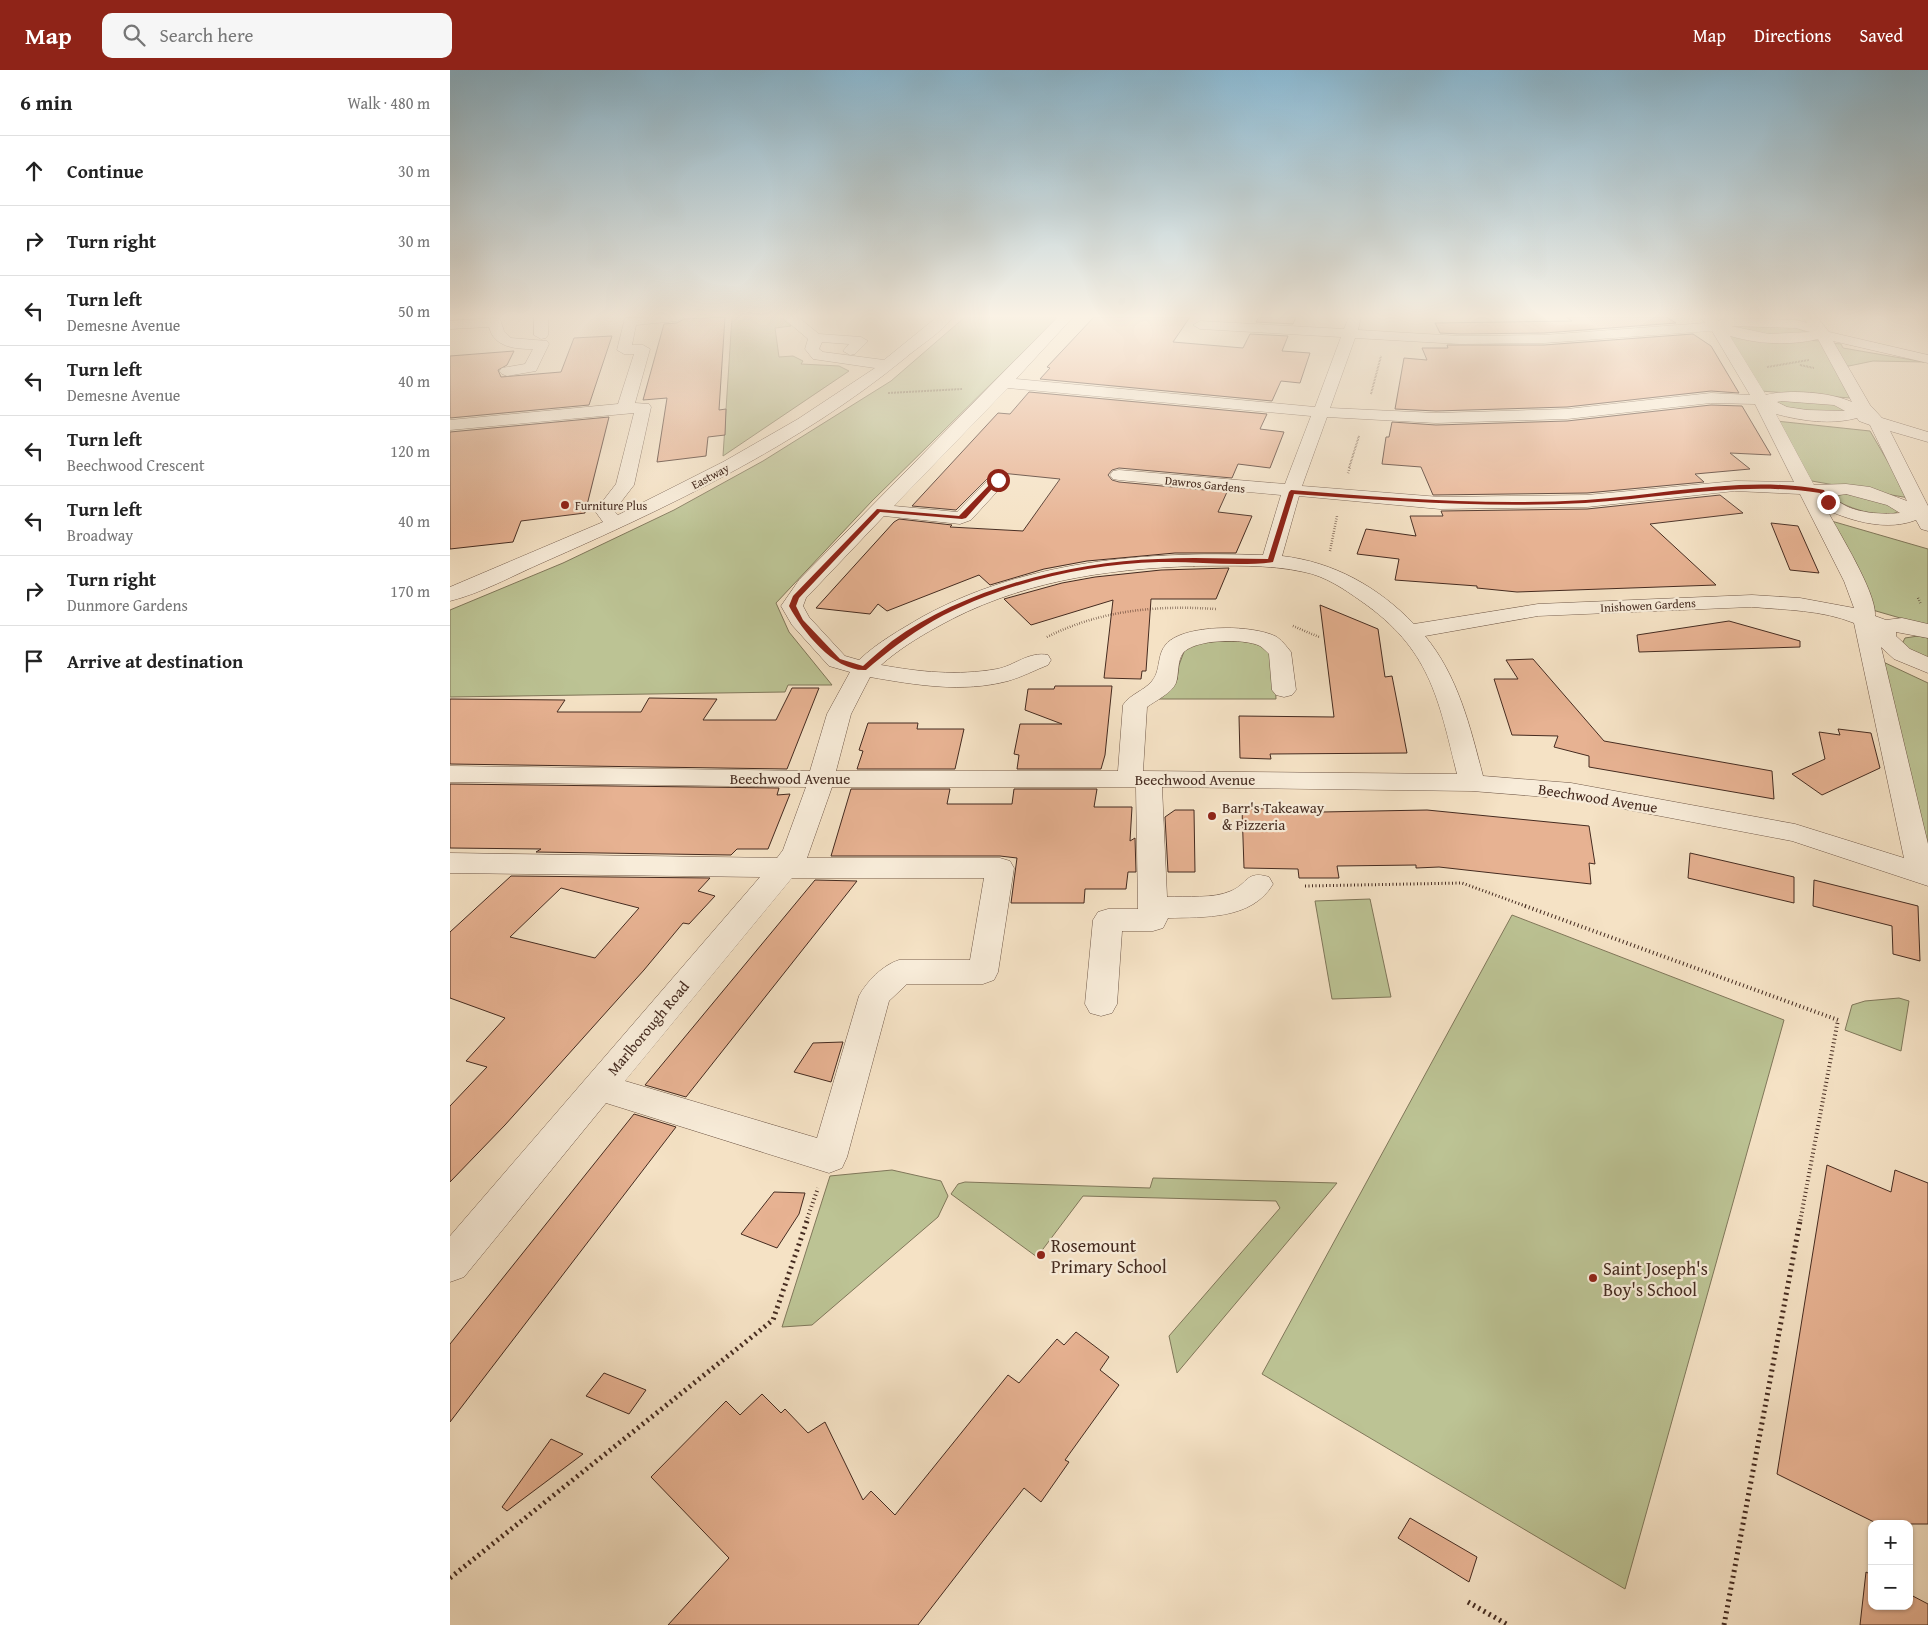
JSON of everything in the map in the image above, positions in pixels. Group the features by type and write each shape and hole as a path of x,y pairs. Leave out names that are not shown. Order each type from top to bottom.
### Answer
{"street":[{"path":"625,409 631,390"},
{"name":"Eastway","path":"450,595 615,524 729,466 857,390"},
{"path":"998,390 806,584 792,606 800,620 837,661 864,669 925,680 954,681 1003,675 1040,660"},
{"path":"1056,390 1321,412 1436,418 1567,414 1711,398 1763,400 1781,396 1837,401 1858,411 1854,415"},
{"path":"1271,561 1291,492 1329,390"},
{"path":"1757,390 1814,490 1865,609 1864,619 1925,875"},
{"path":"1853,390 1863,408 1877,422 1928,527"},
{"path":"1763,400 1776,408 1790,412 1844,417 1854,415 1928,437"},
{"path":"450,426 643,407 625,485 604,511 615,524"},
{"name":"Dawros Gardens","path":"1119,475 1291,492 1440,503 1516,504 1587,501 1735,486 1814,490 1846,489 1886,498 1908,510 1910,516 1906,519 1928,527"},
{"path":"879,510 960,518 998,480"},
{"name":"Marlborough Road","path":"450,1264 796,854 845,696 864,669 894,643 932,619 988,594 1039,578 1109,564 1158,560 1271,561 1302,565 1326,572 1364,593 1409,632 1426,652 1444,682 1472,783"},
{"name":"Inishowen Gardens","path":"1409,632 1538,610 1675,602 1752,601 1800,604 1845,612 1885,627 1902,626 1928,631"},
{"path":"1885,627 1885,638 1902,654 1928,666"},
{"path":"1101,1004 1108,920 1153,920 1135,705 1164,683 1171,653 1181,643 1200,636 1238,635 1268,641 1280,652 1284,690"},
{"name":"Beechwood Avenue","path":"450,774 1472,783 1571,791 1795,833 1925,875"},
{"path":"450,863 784,868 1000,868 983,972 899,972 875,996 829,1157 599,1087"},
{"path":"1153,908 1210,906 1240,900 1259,884"}],"path":[{"path":"848,396 938,390"},
{"path":"1326,572 1342,495 1372,390"},
{"path":"1781,396 1784,390"},
{"path":"1305,886 1462,883 1838,1020 1724,1625"},
{"path":"450,1578 456,1571 773,1320 829,1157"},
{"path":"1468,1602 1508,1625"}],"green space":[{"path":"727,390 821,390 723,456"},
{"path":"877,390 985,390 872,501 776,603 789,632 832,685 788,685 785,692 450,697 450,610 563,563 674,510 763,461"},
{"path":"1760,390 1846,390 1850,398"},
{"path":"1777,400 1831,402 1849,409 1842,414 1787,409 1775,402"},
{"path":"1776,421 1870,431 1909,498 1806,480"},
{"path":"1845,494 1879,499 1899,511 1893,514 1876,514 1848,506 1835,499 1837,496"},
{"path":"1828,520 1928,549 1928,626 1869,609"},
{"path":"1918,636 1928,638 1928,661 1910,652 1902,644 1905,638"},
{"path":"1239,641 1261,644 1274,658 1276,699 1158,699 1177,680 1179,665 1185,649 1199,642"},
{"path":"1879,660 1928,683 1928,850"},
{"path":"1370,899 1391,997 1332,999 1315,901"},
{"path":"1512,915 1784,1020 1625,1589 1262,1374"},
{"path":"1899,998 1909,1001 1901,1051 1845,1030 1852,1005 1865,1001"},
{"path":"892,1170 941,1181 948,1196 938,1217 812,1325 782,1327 830,1176"},
{"path":"1153,1178 1337,1183 1177,1373 1169,1336 1280,1208 1276,1201 1083,1196 1037,1257 951,1194 958,1184 965,1182 1150,1188"}],"building":[{"path":"450,390 594,390 589,405 450,418"},
{"path":"646,390 720,390 719,410 726,409 725,435 708,437 706,456 657,462 667,398 643,400"},
{"path":"1151,390 1277,390 1272,401"},
{"path":"1398,390 1737,390 1739,393 1711,391 1567,407 1436,411 1395,409"},
{"path":"1029,392 1267,414 1260,429 1284,432 1270,468 1238,464 1232,478 1119,468 1112,470 1108,475 1112,480 1119,482 1227,492 1218,512 1252,516 1236,553 1175,553 1087,561 1044,569 990,585 979,575 887,611 878,604 870,614 816,608 894,522 899,519 952,525 950,527 1023,531 1060,479 1001,473 992,474 956,510 912,506 998,413 1010,414"},
{"path":"1711,405 1742,406 1771,455 1730,453 1750,469 1695,474 1704,482 1587,493 1433,495 1421,467 1382,464 1386,437 1389,437 1392,422 1436,425 1567,421"},
{"path":"609,417 585,513 521,521 513,542 450,549 450,432"},
{"path":"1720,495 1743,513 1650,524 1716,585 1517,592 1477,588 1477,586 1395,580 1399,559 1357,554 1366,529 1416,536 1410,516 1443,516 1441,511 1587,509"},
{"path":"1771,523 1798,526 1819,573 1790,570"},
{"path":"1229,568 1216,599 1151,599 1146,671 1142,671 1141,679 1104,678 1113,600 1031,625 1004,599 1062,583 1095,577 1161,570"},
{"path":"1320,605 1378,629 1385,677 1392,676 1407,753 1270,754 1271,759 1240,758 1239,716 1334,717"},
{"path":"1729,621 1800,641 1800,647 1639,652 1637,635"},
{"path":"1533,659 1604,741 1772,771 1774,799 1589,767 1589,756 1554,747 1558,736 1512,735 1494,679 1518,679 1506,660"},
{"path":"1055,686 1112,686 1105,755 1101,769 1017,769 1019,755 1014,754 1020,724 1062,724 1025,710 1028,689 1054,689"},
{"path":"792,688 819,688 787,769 450,764 450,699 565,700 557,712 641,712 649,698 717,699 703,720 776,720"},
{"path":"868,723 918,723 917,729 964,729 955,769 857,769 863,751 859,750"},
{"path":"1838,729 1871,733 1880,768 1822,795 1792,774 1825,759 1819,732 1840,735"},
{"path":"450,784 779,788 777,795 790,794 768,849 737,849 731,855 536,852 541,849 450,848"},
{"path":"851,789 950,789 947,804 1012,804 1014,789 1097,789 1094,807 1132,807 1130,841 1135,838 1136,872 1128,872 1126,889 1085,889 1084,903 1011,903 1017,858 1000,856 831,856"},
{"path":"1322,808 1322,812 1427,810 1589,826 1595,864 1589,863 1591,884 1439,867 1416,868 1416,865 1337,866 1339,878 1299,878 1298,869 1244,868 1242,809"},
{"path":"1175,810 1194,810 1195,872 1168,872 1165,817"},
{"path":"1690,853 1794,877 1794,903 1688,878"},
{"path":"511,876 710,878 698,891 715,896 689,924 683,923 644,970 505,1125 450,1182 450,1106 487,1067 466,1061 505,1018 450,998 450,932","holes":["561,888 639,908 595,958 510,937"]},
{"path":"815,880 857,881 686,1097 645,1085"},
{"path":"1814,880 1918,906 1920,961 1893,954 1892,926 1813,906"},
{"path":"843,1042 831,1082 794,1072 813,1043"},
{"path":"634,1114 676,1127 450,1422 450,1344"},
{"path":"1827,1165 1891,1192 1895,1170 1928,1183 1928,1524 1913,1524 1913,1520 1870,1520 1777,1474"},
{"path":"774,1192 805,1193 799,1214 777,1248 741,1234"},
{"path":"1076,1332 1109,1357 1100,1370 1119,1385 1065,1460 1069,1462 1041,1502 1024,1488 918,1625 668,1625 729,1558 651,1477 726,1401 740,1415 762,1394 781,1413 785,1409 808,1433 825,1422 863,1500 871,1491 895,1515 1008,1375 1019,1383 1057,1339 1064,1345"},
{"path":"604,1373 646,1390 629,1414 586,1396"},
{"path":"551,1439 583,1454 507,1511 502,1507"},
{"path":"1410,1518 1477,1557 1469,1582 1398,1538"},
{"path":"1866,1572 1868,1573 1868,1610 1913,1610 1913,1596 1928,1604 1928,1625 1860,1625"}],"place":[{"name":"Furniture Plus","path":"565,505"},
{"name":"Barr's Takeaway & Pizzeria","path":"1212,816"},
{"name":"Rosemount Primary School","path":"1041,1255"},
{"name":"Saint Joseph's Boy's School","path":"1593,1278"}],"route":[{"path":"998,480 960,518 879,510 806,584 796,597 792,606 800,620 837,661 864,669 894,643 932,619 988,594 1039,578 1109,564 1158,560 1219,559 1271,561 1291,492 1440,503 1516,504 1587,501 1735,486 1790,487 1822,492 1828,502"}]}
